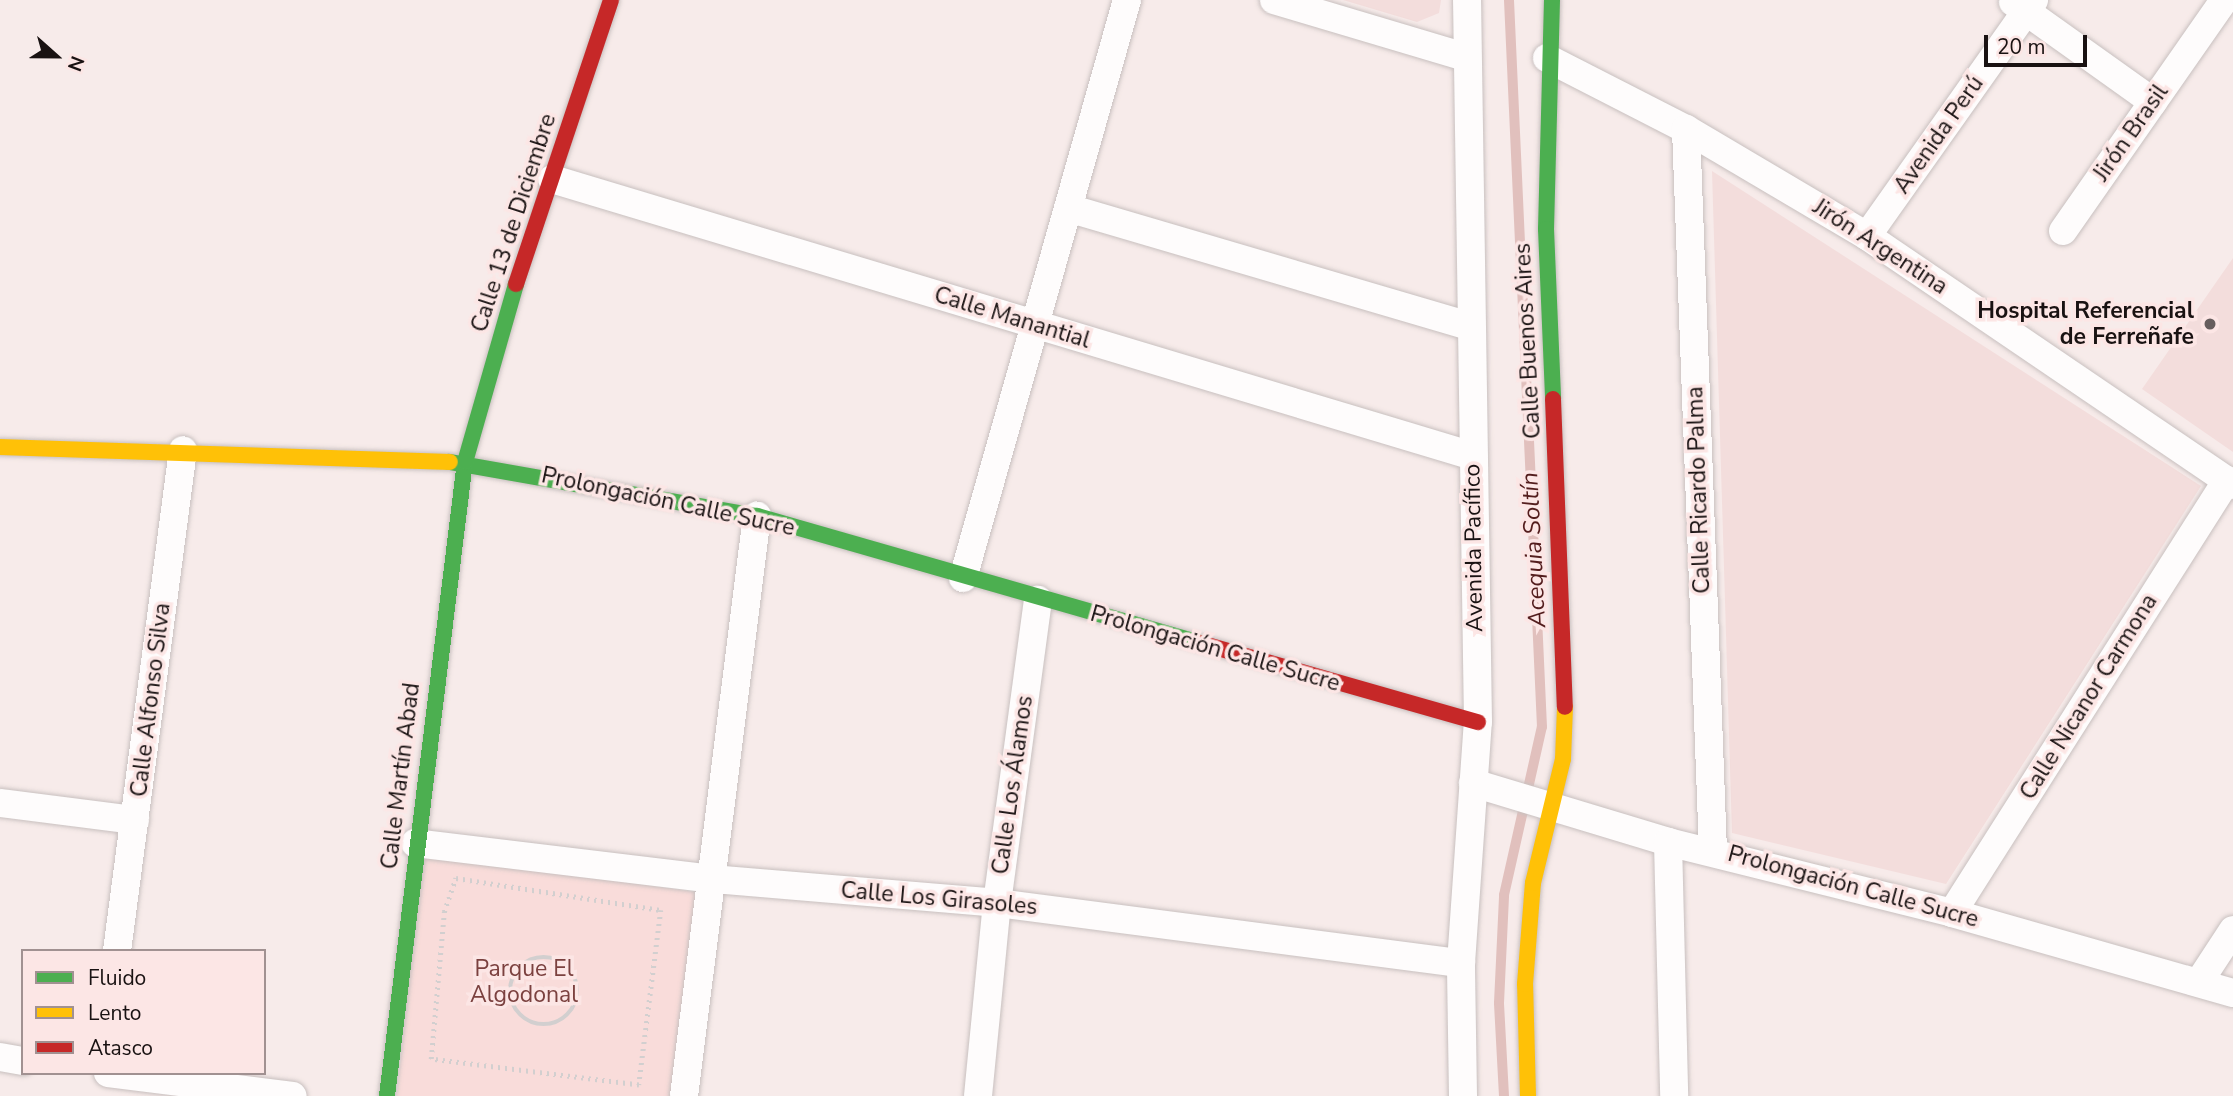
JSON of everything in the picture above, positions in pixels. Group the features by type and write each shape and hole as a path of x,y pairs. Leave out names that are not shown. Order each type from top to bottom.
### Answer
{"street":[{"name":"Calle 13 de Diciembre","path":"464,462 611,0"},
{"path":"963,578 1128,0"},
{"path":"1275,0 1465,57"},
{"name":"Avenida Pacífico","path":"1463,1096 1461,963 1478,722 1465,57 1467,0"},
{"name":"Calle Buenos Aires","path":"1528,1096 1525,984 1533,883 1546,804 1563,759 1566,692 1546,229 1547,58 1552,0"},
{"name":"Jirón Brasil","path":"2063,231 2224,0"},
{"path":"2024,4 2153,102"},
{"name":"Avenida Perú","path":"1867,236 2024,4"},
{"name":"Jirón Argentina","path":"1547,58 1686,129 1867,236 2230,482"},
{"name":"Calle Ricardo Palma","path":"1686,129 1713,850"},
{"name":"Calle Manantial","path":"552,179 1473,456"},
{"path":"1068,208 1470,326"},
{"name":"Prolongación Calle Sucre","path":"0,447 183,450 464,462 757,516 1038,600 1478,722"},
{"name":"Calle Alfonso Silva","path":"117,949 183,450"},
{"name":"Calle Martín Abad","path":"387,1096 415,843 464,462"},
{"name":"Calle Nicanor Carmona","path":"1952,913 2230,482"},
{"path":"684,1096 757,516"},
{"name":"Calle Los Álamos","path":"978,1096 997,903 1038,600"},
{"name":"Prolongación Calle Sucre","path":"1473,783 1668,842 1713,850 1952,913 2233,993"},
{"path":"0,803 135,820"},
{"path":"1668,842 1674,1096"},
{"name":"Calle Los Girasoles","path":"415,843 713,879 997,903 1461,963"},
{"path":"2199,982 2233,930"},
{"path":"0,1057 21,1060"},
{"path":"118,1075 202,1091 293,1096"}],"path":[{"path":"456,878 661,910 639,1085 538,1074 431,1059 444,912 456,878"},
{"path":"549,957 568,967 578,987 577,998 565,1017 542,1024 516,1010 510,989 513,978 527,961 549,957"}],"shaded area":[{"path":"1343,0 1441,0 1439,13 1417,22"},
{"path":"1712,171 2201,486 1946,884 1732,833"},
{"name":"Hospital Referencial de Ferreñafe","path":"2233,258 2233,452 2142,389"}],"green space":[{"name":"Parque El Algodonal","path":"422,853 701,893 672,1096 397,1096"}],"waterway":[{"name":"Acequia Soltín","path":"1504,1096 1499,1003 1504,895 1542,727 1509,0"}],"traffic: fast":[{"path":"1552,0 1546,229 1553,399"},
{"path":"387,1096 465,462 516,284"},
{"path":"450,462 757,516 1200,643"}],"traffic: slow":[{"path":"0,447 450,462"},
{"path":"1528,1096 1525,984 1533,883 1563,759 1565,707"}],"traffic: jam":[{"path":"516,284 611,0"},
{"path":"1553,399 1565,707"},
{"path":"1200,643 1478,722"}],"place":[{"name":"Hospital Referencial de Ferreñafe","path":"2210,324"}]}
